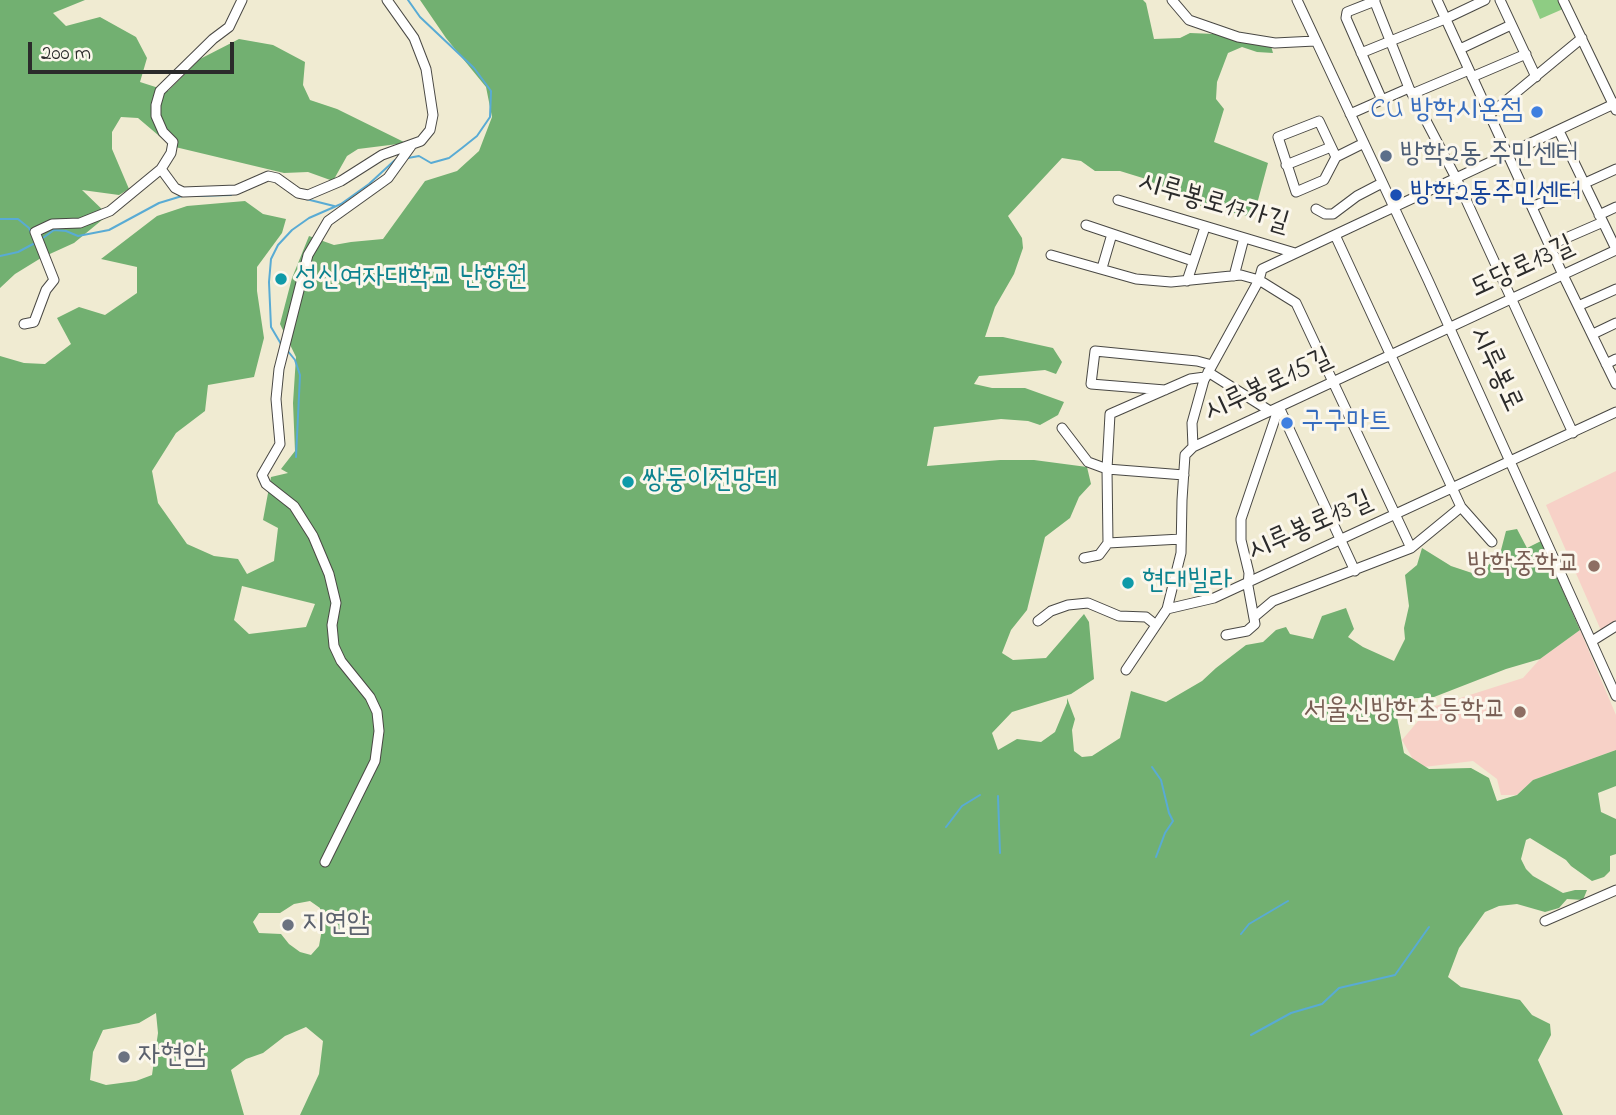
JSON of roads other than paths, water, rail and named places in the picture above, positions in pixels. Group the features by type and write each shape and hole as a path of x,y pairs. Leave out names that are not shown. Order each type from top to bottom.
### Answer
{"street":[{"path":"24,324 34,322 46,290 54,280 35,232 52,224 80,223 103,215 161,169 171,153 173,142 163,131 156,116 160,92 213,39 229,27 242,0"},
{"path":"161,169 175,188 183,192 236,190 268,176 277,178 298,193 308,195 346,179 382,155 410,148 424,139 430,128 433,112 431,95 417,44 387,0"},
{"path":"1173,0 1189,20 1238,37 1275,43 1315,41"},
{"name":"시루봉로","path":"1297,0 1511,461 1616,696"},
{"path":"1382,100 1346,15 1347,12 1375,0 1411,91 1456,178 1573,433"},
{"path":"1437,0 1616,384"},
{"path":"1361,53 1485,0"},
{"path":"1500,0 1536,77"},
{"path":"1193,447 1192,423 1208,371 1259,281 1262,269 1615,106 1563,0"},
{"path":"1460,49 1511,25"},
{"path":"1490,114 1582,38"},
{"path":"1350,114 1382,100 1526,54"},
{"path":"1336,157 1319,121 1279,134 1277,140 1296,192 1324,180 1336,157 1364,143"},
{"path":"1559,131 1616,250"},
{"path":"1286,164 1331,147"},
{"path":"325,862 375,761 379,722 374,704 341,661 334,646 332,625 336,603 330,574 319,547 294,506 273,490 263,478 264,470 280,444 276,399 279,369 303,268 328,221 388,178 410,148"},
{"path":"1532,207 1616,169"},
{"path":"1316,209 1325,214 1333,214 1357,196 1382,183"},
{"name":"시루봉로17가길","path":"1118,200 1295,253"},
{"path":"1550,245 1616,207"},
{"path":"1086,225 1193,261"},
{"path":"1187,281 1205,227"},
{"path":"1102,268 1112,234"},
{"path":"1335,235 1461,507 1492,542"},
{"path":"1234,276 1244,238"},
{"name":"도당로13길","path":"1450,328 1616,250"},
{"path":"1051,255 1136,279 1187,281 1241,275 1259,281 1296,303 1411,548"},
{"path":"1578,306 1616,289"},
{"path":"1593,334 1616,323"},
{"name":"시루봉로15길","path":"1126,670 1167,609 1181,553 1185,455 1193,447 1450,328"},
{"path":"1166,390 1091,384 1095,351 1198,361 1208,371 1274,409 1354,571"},
{"path":"1606,364 1616,359"},
{"path":"1084,558 1099,555 1108,543 1107,469 1110,414 1208,371"},
{"path":"1226,635 1251,629 1255,624 1249,573 1241,540 1241,519 1274,409"},
{"path":"1395,515 1616,412"},
{"path":"1062,428 1088,462 1107,469 1184,475"},
{"path":"1254,617 1273,601 1411,548 1461,507"},
{"name":"시루봉로13길","path":"1167,609 1214,598 1395,515"},
{"path":"1108,543 1181,539"},
{"path":"1038,621 1051,611 1068,605 1088,603 1119,616 1146,617 1156,625"},
{"path":"1592,641 1614,629"},
{"path":"1545,921 1616,890"}],"waterway":[{"path":"408,0 420,17 474,68 491,91 490,117 477,136 449,158 431,163 419,156 408,158"},
{"path":"281,344 271,327 269,282 271,259 278,245 292,230 309,218 341,204 369,184 395,160"},
{"path":"191,196 231,195"},
{"path":"43,238 54,230 78,236 109,230 159,203 182,196"},
{"path":"306,199 334,206"},
{"path":"0,219 18,219 31,233"},
{"path":"0,256 18,252 35,243"},
{"path":"287,350 295,360 300,375 296,457"},
{"path":"1152,767 1161,780 1173,821 1165,833 1156,857"},
{"path":"946,827 962,806 980,795"},
{"path":"998,796 1000,853"},
{"path":"1241,934 1249,924 1288,901"},
{"path":"1251,1035 1291,1013 1322,1004 1339,988 1395,975 1429,927"}],"place":[{"name":"CU 방학시온점","path":"1537,112"},
{"name":"방학2동 주민센터","path":"1386,156"},
{"name":"방학2동주민센터","path":"1396,195"},
{"name":"성신여자대학교 난향원","path":"281,279"},
{"name":"구구마트","path":"1287,423"},
{"name":"쌍둥이전망대","path":"628,482"},
{"name":"방학중학교","path":"1594,566"},
{"name":"현대빌라","path":"1128,583"},
{"name":"서울신방학초등학교","path":"1520,712"},
{"name":"지연암","path":"288,925"},
{"name":"자현암","path":"124,1057"}]}
